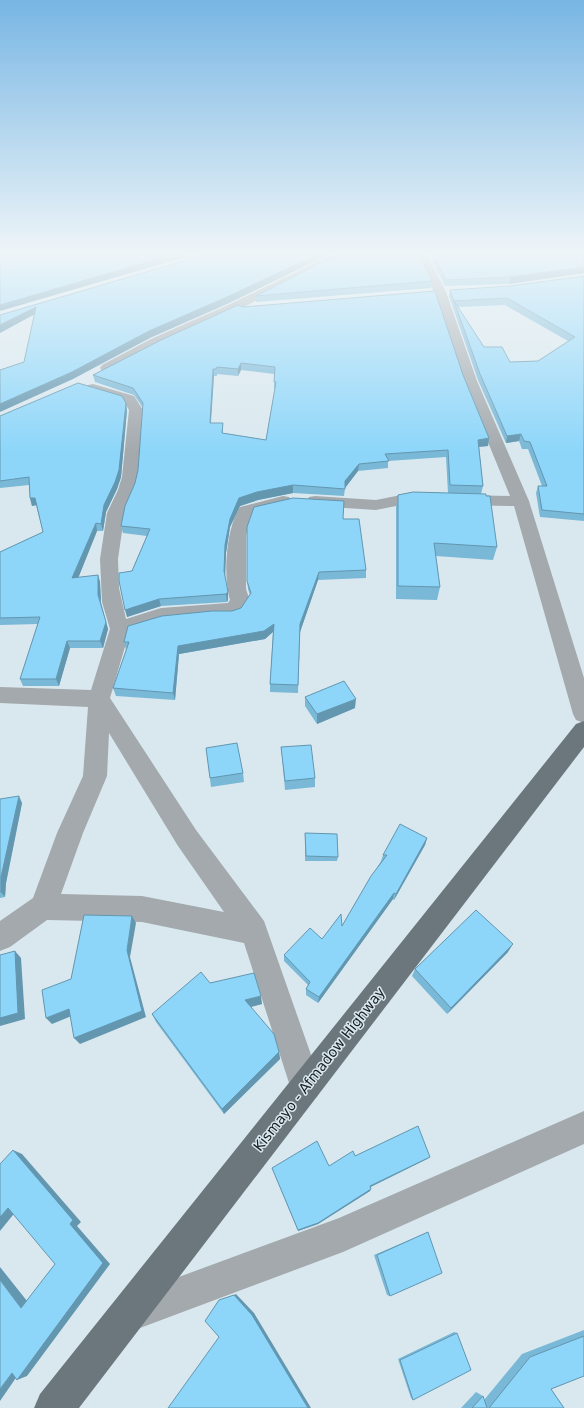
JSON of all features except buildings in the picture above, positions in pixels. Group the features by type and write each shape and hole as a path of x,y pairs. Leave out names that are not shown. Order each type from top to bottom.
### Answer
{"main road":[{"name":"Kismayo - Afmadow Highway","path":"54,1408 584,730"}],"street":[{"path":"0,937 43,907 70,833 95,776 99,699 120,629 113,613 109,586 109,561 115,516 128,486 134,437 133,426 136,410 129,399 82,382 156,342 204,321"},
{"path":"450,321 470,381 521,501 584,714"},
{"path":"120,629 161,615 213,610 233,610 240,601 236,589 237,535 246,511 264,505 292,499 376,504 411,498 521,501"},
{"path":"0,695 99,699"},
{"path":"99,699 187,838 254,932 306,1086"},
{"path":"43,907 142,909 254,932"},
{"path":"129,1313 343,1234 584,1127"}]}
